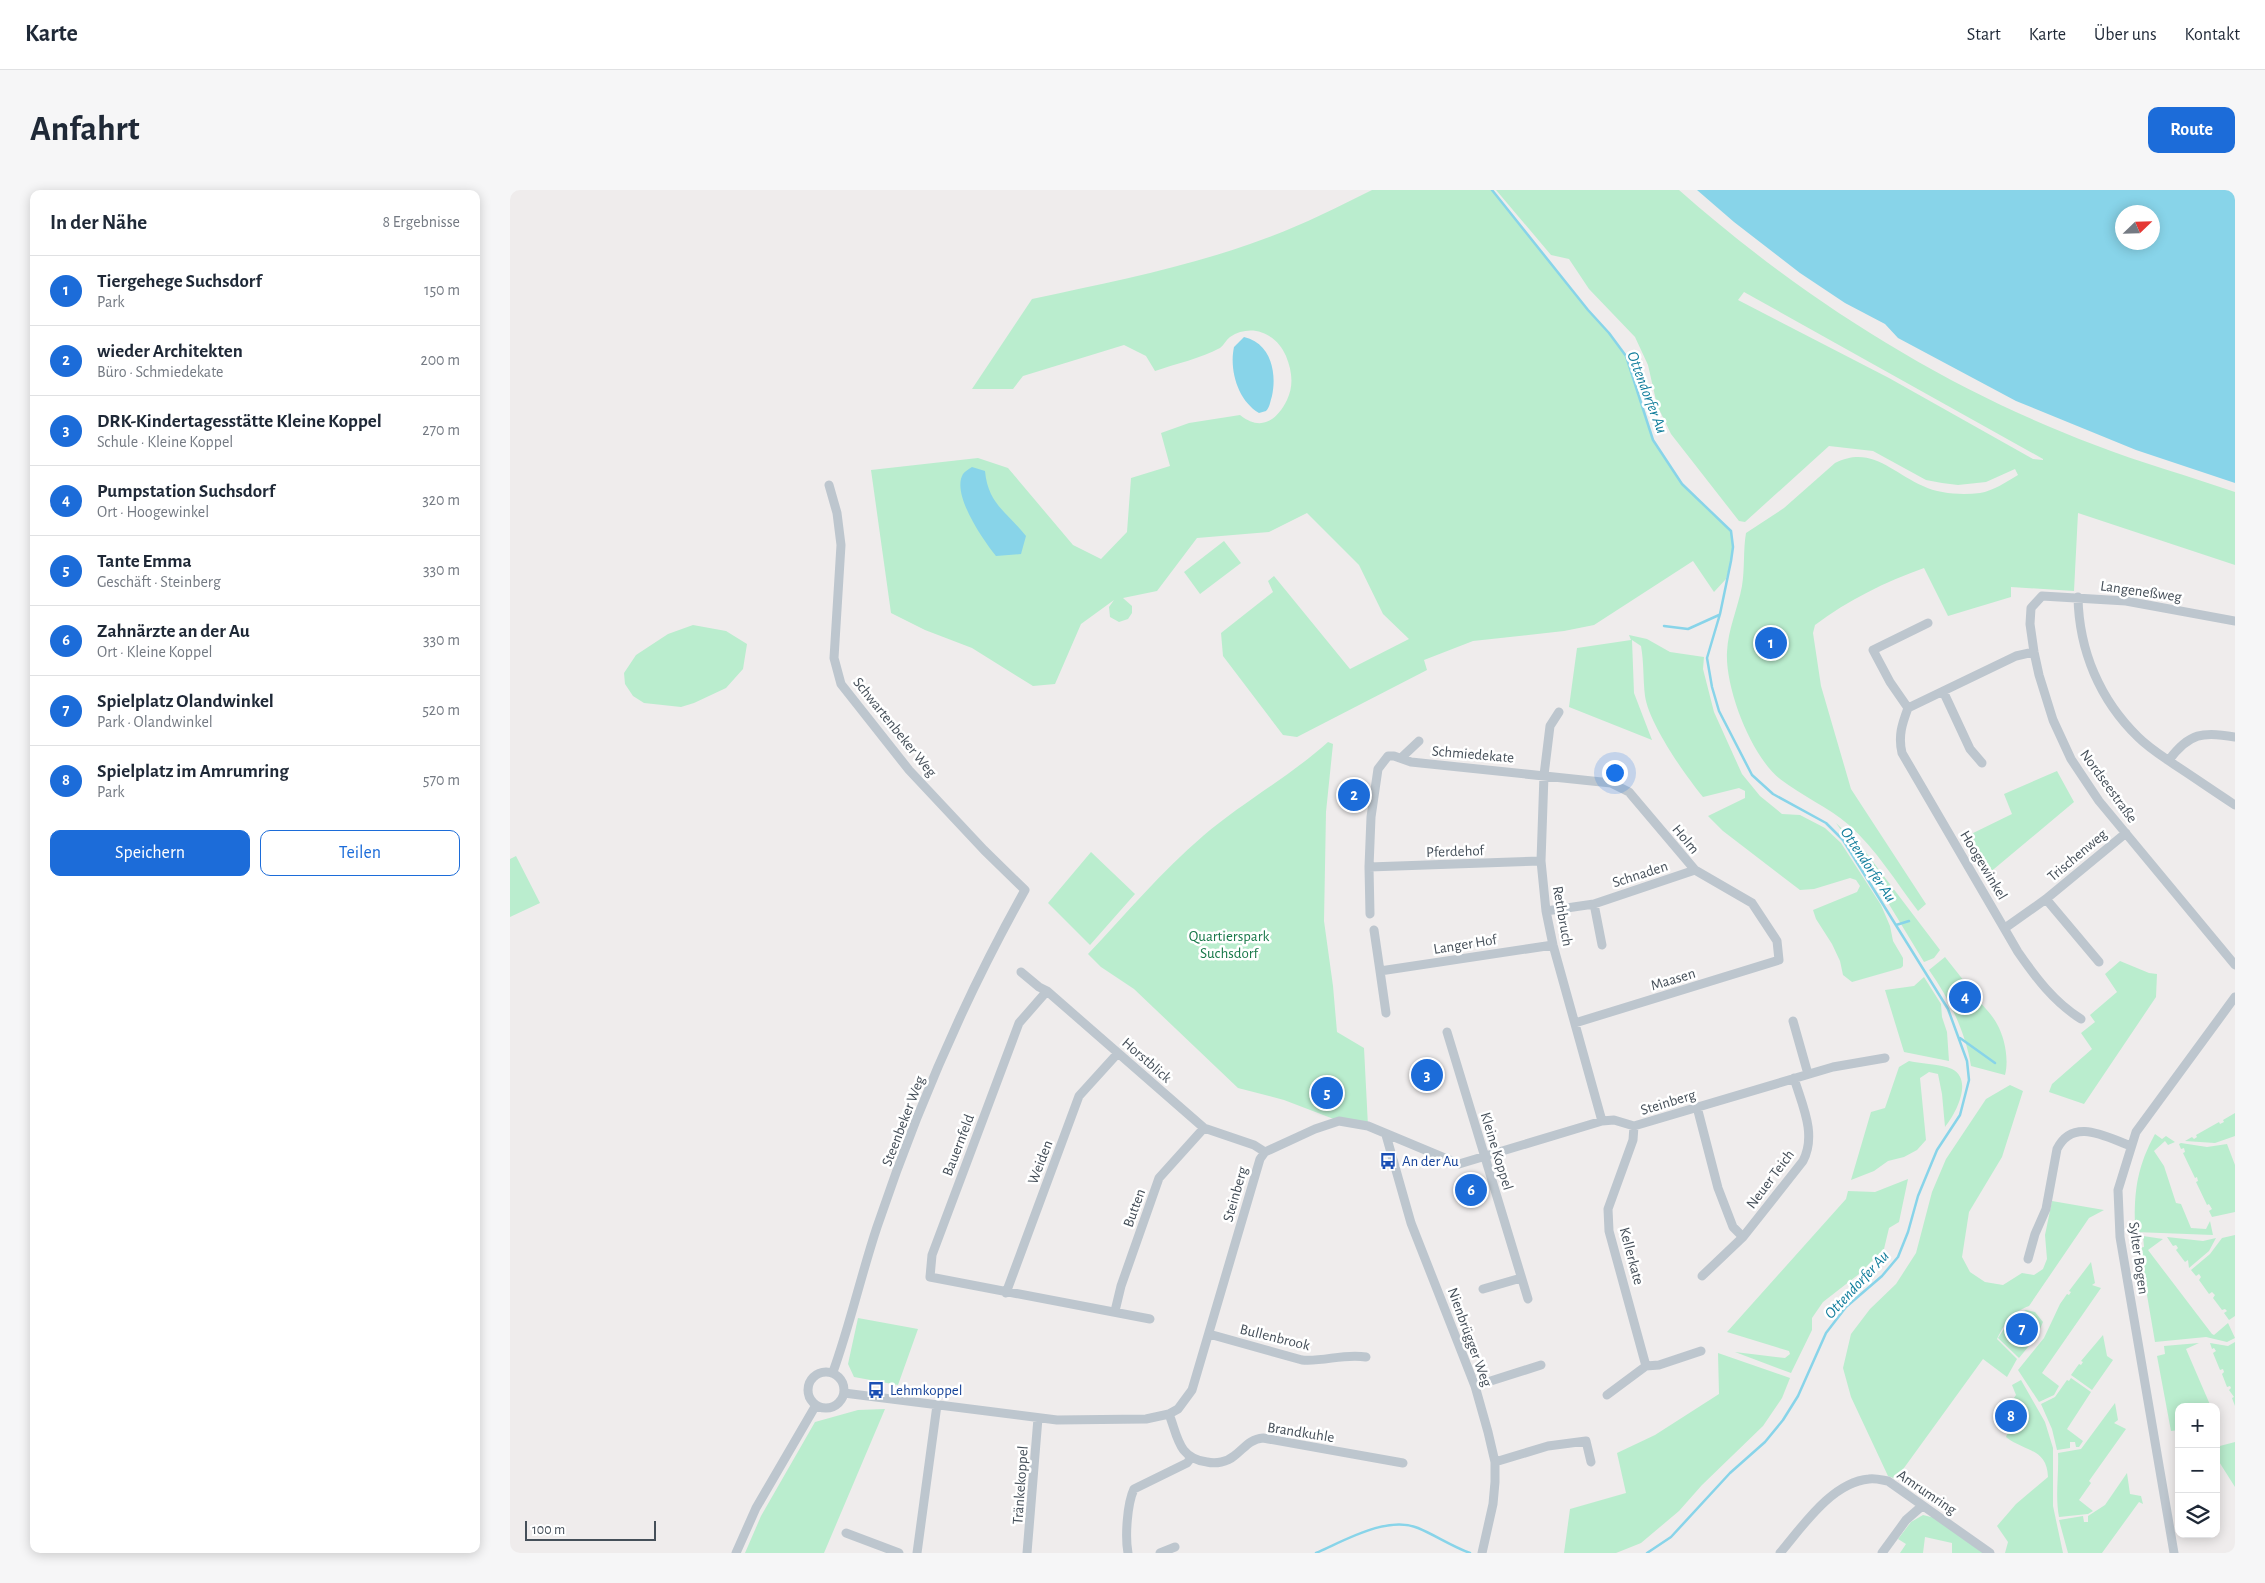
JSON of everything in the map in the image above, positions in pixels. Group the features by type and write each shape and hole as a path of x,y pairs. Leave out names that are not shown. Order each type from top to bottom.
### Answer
{"street":[{"name":"Schwartenbeker Weg","path":"829,485 841,537 840,582 834,658 836,670 842,684 909,770 984,850 1025,890"},
{"name":"Langeneßweg","path":"2042,596 2126,601 2235,621"},
{"name":"Nordseestraße","path":"2042,596 2031,608 2030,624 2034,652 2053,720 2071,759 2099,801 2235,965"},
{"path":"2078,597 2078,616 2084,646 2097,681 2122,719 2139,738 2235,805"},
{"path":"1928,623 1872,650 1890,682 1908,708 2016,656 2034,652"},
{"path":"1943,691 1970,749 1982,763"},
{"name":"Hoogewinkel","path":"1908,708 1900,728 1902,753 2036,977 2064,1008 2081,1019"},
{"name":"Rethbruch","path":"1559,712 1550,726 1544,775 1541,861 1546,911 1553,945 1602,1121"},
{"path":"2169,760 2182,744 2196,736 2216,734 2235,737"},
{"name":"Schmiedekate","path":"1401,758 1419,741"},
{"name":"Schmiedekate","path":"1370,868 1371,817 1378,769 1388,756 1411,762 1544,775"},
{"name":"Holm","path":"1544,775 1611,783 1629,792 1695,870 1752,903 1777,941 1779,960"},
{"name":"Trischenweg","path":"2005,928 2046,899 2126,833"},
{"name":"Pferdehof","path":"1370,868 1541,861"},
{"path":"1370,868 1370,914"},
{"name":"Schnaden","path":"1546,911 1594,904 1695,870"},
{"name":"Steenbeker Weg","path":"833,1372 878,1226 905,1150 949,1041 995,943 1025,890"},
{"name":"Trischenweg","path":"2046,899 2099,962"},
{"path":"1594,904 1602,945"},
{"path":"1374,930 1386,1013"},
{"name":"Langer Hof","path":"1380,971 1553,945"},
{"name":"Maasen","path":"1576,1023 1779,960"},
{"name":"Horstblick","path":"1021,972 1047,991 1204,1128 1254,1145 1265,1152"},
{"name":"Bauernfeld","path":"1006,1292 972,1287 930,1277 932,1255 1019,1023 1047,991"},
{"name":"Sylter Bogen","path":"2174,1553 2120,1237 2118,1190 2136,1132 2235,997"},
{"path":"1793,1021 1808,1074"},
{"name":"Kleine Koppel","path":"1447,1032 1528,1299"},
{"name":"Weiden","path":"1006,1292 1079,1096 1118,1053"},
{"name":"Steinberg","path":"844,1393 1056,1420 1146,1420 1169,1414 1186,1402 1192,1390 1260,1159 1265,1152 1315,1129 1339,1121 1368,1126 1459,1164 1485,1158 1602,1121 1614,1120 1634,1126 1808,1074 1853,1062 1885,1058"},
{"name":"Neuer Teich","path":"1702,1276 1743,1237 1803,1161 1810,1141 1809,1128 1794,1078"},
{"path":"1697,1107 1718,1188 1733,1227 1743,1237"},
{"name":"Kellerkate","path":"1634,1126 1633,1140 1608,1209 1609,1231 1646,1366"},
{"name":"Butten","path":"1116,1311 1121,1286 1160,1178 1204,1128"},
{"path":"2028,1259 2035,1234 2046,1208 2057,1149 2061,1141 2071,1133 2086,1131 2131,1146"},
{"name":"Nienbrügger Weg","path":"1386,1135 1411,1223 1475,1386 1495,1462 1493,1504 1482,1551"},
{"path":"1483,1289 1521,1278"},
{"path":"1006,1292 1054,1302 1116,1311 1150,1319"},
{"name":"Bullenbrook","path":"1209,1334 1302,1360 1312,1361 1353,1355 1366,1357"},
{"path":"1607,1395 1646,1366 1659,1365 1701,1351"},
{"path":"1475,1386 1541,1365"},
{"path":"825,1371 833,1372 839,1376 844,1384 844,1393 840,1403 832,1408 824,1408 816,1405 809,1397 808,1384 816,1374 825,1371"},
{"path":"736,1553 756,1508 816,1405"},
{"path":"917,1553 937,1405"},
{"path":"1128,1553 1127,1527 1131,1495 1134,1489 1187,1463 1191,1458 1182,1449 1176,1437 1169,1414"},
{"name":"Tränkekoppel","path":"1027,1553 1038,1418"},
{"name":"Brandkuhle","path":"1191,1458 1210,1463 1228,1460 1253,1440 1263,1438 1403,1463"},
{"path":"1495,1462 1548,1446 1586,1441 1591,1462"},
{"name":"Amrumring","path":"1780,1553 1810,1518 1835,1493 1853,1482 1870,1478 1888,1481 1990,1553"},
{"path":"1882,1553 1906,1520 1922,1506"},
{"path":"846,1533 899,1553"},
{"path":"1160,1553 1175,1547"}],"green space":[{"path":"1372,190 1492,190 1626,356 1653,440 1682,484 1731,531 1733,547 1726,579 1714,592 1693,561 1594,625 1564,631 1473,641 1424,660 1427,670 1297,737 1283,735 1223,656 1221,633 1273,592 1268,581 1274,576 1350,669 1409,639 1383,614 1359,565 1307,513 1269,532 1197,538 1157,591 1123,598 1132,606 1132,613 1128,619 1119,622 1110,617 1109,607 1114,600 1081,624 1055,684 1033,686 972,648 925,630 891,613 871,470 978,458 1008,468 1073,545 1101,559 1127,532 1131,478 1170,466 1161,433 1189,423 1240,415 1254,422 1267,422 1278,414 1287,400 1291,389 1291,378 1286,356 1276,341 1269,336 1254,331 1238,333 1230,337 1220,348 1213,352 1155,371 1146,356 1124,345 1023,376 1013,389 972,389 1032,299 1142,275 1223,253 1297,226"},
{"path":"1496,190 1679,190 1725,229 1824,303 1928,367 2038,422 2112,452 2235,492 2235,565 2078,513 2074,591 2011,587 2011,597 1948,616 1924,568 1867,592 1815,625 1813,633 1821,686 1851,789 1926,904 1918,911 1877,855 1859,834 1832,813 1780,779 1759,755 1750,738 1735,702 1730,684 1727,652 1729,635 1742,586 1746,533 1784,508 1835,463 1848,458 1859,457 1880,462 1929,489 1958,494 1980,493 1995,488 2018,475 2015,469 1986,482 1958,485 1926,480 1873,451 1829,446 1745,522 1739,521 1671,434 1657,405 1648,365 1635,337 1589,289 1569,259 1551,255","holes":["1744,292 2043,459 2033,459 1889,378 1738,300"]},
{"path":"1224,541 1241,563 1200,594 1184,572"},
{"path":"693,625 726,631 747,644 743,669 726,688 681,707 644,703 633,696 625,684 624,673 636,655 668,634"},
{"path":"1629,635 1647,639 1670,652 1704,657 1703,669 1714,712 1742,774 1760,796 1782,814 1800,815 1825,828 1841,843 1881,905 1890,926 1893,941 1903,958 1903,966 1901,968 1852,982 1843,975 1840,961 1816,919 1813,910 1857,892 1860,886 1856,880 1850,878 1814,889 1800,890 1723,831 1708,816 1745,798 1745,791 1739,788 1703,797 1687,776 1660,734 1648,707 1645,696 1641,646 1632,640 1634,693 1652,740 1569,707 1577,648 1631,640"},
{"name":"Quartierspark Suchsdorf","path":"1328,742 1333,744 1326,812 1324,921 1337,1032 1364,1048 1368,1126 1339,1121 1284,1100 1238,1088 1134,989 1101,967 1088,954 1158,879 1203,836 1298,767"},
{"path":"2057,771 2074,802 1988,874 1965,837 2012,814 2004,794"},
{"path":"1836,823 1864,850 1940,950 1934,958 1924,962 1861,858"},
{"path":"1091,852 1135,894 1090,945 1048,903"},
{"path":"516,856 540,903 510,917 510,859"},
{"path":"1945,957 1968,986 1955,996 1966,1011 1979,1001 1997,1024 2006,1049 2007,1063 2005,1075 1971,1066 1969,1054 1956,1016 1929,970"},
{"path":"2120,961 2149,973 2157,974 2156,997 2084,1104 2049,1092 2052,1084 2092,1049 2081,1033 2095,1022 2090,1015 2117,992 2105,974"},
{"path":"1924,977 1941,1004 1942,1017 1947,1032 1949,1061 1904,1052 1885,990 1914,986"},
{"path":"1909,1061 1947,1067 1958,1074 1962,1081 1962,1089 1957,1106 1945,1127 1938,1074 1929,1072 1920,1078 1926,1140 1917,1150 1904,1157 1888,1161 1874,1171 1851,1180 1871,1112 1885,1108 1899,1067"},
{"path":"2010,1085 2023,1091 2002,1157 1969,1212 1962,1257 1970,1272 1985,1282 2003,1285 2022,1273 2034,1275 2043,1269 2047,1259 2045,1235 2052,1201 2104,1210 2089,1218 2029,1306 2013,1315 2003,1328 1997,1339 2017,1359 2007,1377 1983,1359 1896,1479 1888,1476 1851,1397 1843,1368 1851,1334 1870,1309 1896,1284 1916,1253 1932,1192 1946,1159 1986,1099"},
{"path":"2235,1113 2235,1136 2215,1143 2185,1141 2192,1137 2194,1139 2197,1137 2196,1135 2219,1122 2220,1124 2224,1122 2223,1120"},
{"path":"2155,1134 2162,1139 2166,1136 2175,1142 2168,1145 2165,1141 2154,1151 2164,1166 2176,1203 2181,1204 2191,1228 2206,1229 2210,1221 2213,1235 2135,1232 2135,1205 2140,1170"},
{"path":"2179,1144 2207,1147 2227,1144 2235,1165 2235,1212 2212,1217 2209,1211 2212,1209 2209,1204 2207,1205 2196,1182 2198,1181 2197,1177 2195,1178 2183,1153 2185,1152 2184,1148 2181,1149"},
{"path":"1908,1179 1899,1222 1889,1228 1884,1249 1859,1274 1823,1302 1812,1318 1812,1330 1791,1373 1735,1352 1785,1358 1790,1354 1789,1351 1727,1332 1846,1199 1848,1191 1875,1192"},
{"path":"2235,1235 2235,1316 2229,1320 2224,1313 2227,1311 2225,1309 2222,1310 2213,1298 2215,1295 2212,1292 2209,1294 2199,1280 2201,1277 2199,1274 2196,1276 2191,1270 2210,1254 2222,1238"},
{"path":"2143,1236 2163,1239 2148,1250 2212,1334 2214,1335 2228,1323 2235,1338 2227,1342 2206,1337 2155,1342 2139,1248 2144,1247"},
{"path":"2167,1237 2203,1241 2216,1238 2209,1251 2189,1268 2188,1260 2185,1262 2176,1250 2178,1248 2176,1245 2173,1246"},
{"path":"2091,1262 2095,1283 2092,1285 2101,1288 2042,1373 2059,1386 2054,1395 2039,1402 2018,1370 2044,1338 2060,1304 2067,1294 2069,1295 2071,1292 2069,1291"},
{"path":"2026,1310 2035,1312 2043,1322 2037,1336 2019,1358 1998,1338 2013,1318"},
{"path":"858,1318 918,1329 898,1385 854,1377 848,1364"},
{"path":"2103,1335 2107,1356 2113,1360 2092,1390 2071,1375 2079,1364 2081,1365 2083,1362 2081,1361"},
{"path":"2235,1342 2235,1406 2232,1398 2234,1397 2229,1390 2231,1388 2230,1386 2227,1387 2222,1374 2224,1372 2223,1369 2220,1370 2213,1353 2216,1351 2214,1348 2212,1349 2210,1343 2228,1346"},
{"path":"2199,1343 2186,1349 2209,1403 2175,1403 2175,1430 2171,1431 2157,1356 2165,1354 2164,1346"},
{"path":"1718,1353 1790,1378 1782,1398 1763,1426 1702,1485 1679,1511 1641,1543 1616,1553 1564,1553 1570,1509 1626,1493 1617,1453 1655,1435 1719,1394"},
{"path":"2071,1378 2091,1392 2067,1429 2083,1441 2079,1447 2076,1447 2075,1442 2070,1442 2070,1448 2057,1450 2052,1429 2041,1404 2055,1397 2067,1380 2069,1381"},
{"path":"2021,1380 2045,1422 2053,1448 2053,1506 2063,1553 2005,1553 2008,1542 1997,1526 2016,1504 2048,1477 2044,1461 2039,1456 2006,1437 2012,1422 2004,1428 2000,1425 1998,1418 2001,1414 1996,1410 1997,1408 2007,1408 2016,1395 2012,1385"},
{"path":"2115,1403 2118,1420 2114,1423 2126,1429 2089,1481 2091,1483 2079,1500 2093,1511 2088,1514 2059,1517 2057,1501 2058,1453 2081,1449"},
{"path":"885,1409 824,1553 745,1553 761,1516 815,1422 858,1410"},
{"path":"2235,1442 2235,1487 2220,1463 2220,1446"},
{"path":"2127,1473 2130,1494 2141,1496 2143,1504 2139,1502 2102,1553 2068,1553 2059,1520 2083,1516 2084,1522 2088,1522 2088,1516 2105,1505"},
{"path":"1923,1515 1935,1518 1983,1553 1952,1553 1952,1543 1925,1537 1923,1553 1900,1553 1906,1544 1898,1539 1911,1522"}],"water":[{"path":"1697,190 2235,190 2235,483 2136,450 2016,401 1898,338 1885,324 1845,303 1800,273 1734,222"},
{"path":"1244,337 1253,340 1266,352 1274,378 1270,404 1266,411 1259,413 1246,401 1234,375 1234,347"},
{"path":"972,467 985,471 994,500 1026,536 1021,554 996,556 970,516 961,493 960,483 963,474"}],"waterway":[{"name":"Ottendorfer Au","path":"1492,190 1626,356 1653,440 1682,484 1731,531 1733,547 1731,561 1720,614 1707,658 1712,687 1719,711 1752,775 1773,794 1826,823 1843,840 1948,1009 1967,1061 1969,1080 1960,1115 1937,1150 1918,1196 1908,1232 1898,1257 1882,1276 1846,1307 1826,1333 1798,1396 1783,1420 1765,1442 1730,1473 1671,1537 1647,1553"},
{"path":"1664,626 1688,629 1719,615"},
{"path":"1896,925 1909,921"},
{"path":"1960,1038 1995,1063"},
{"name":"Ottendorfer Au","path":"1316,1553 1352,1536 1379,1527 1393,1525 1406,1525 1418,1528 1470,1553"}],"place":[{"name":"Tiergehege Suchsdorf","path":"1771,643"},
{"name":"wieder Architekten","path":"1354,795"},
{"name":"Pumpstation Suchsdorf","path":"1965,997"},
{"name":"DRK-Kindertagesstätte Kleine Koppel","path":"1427,1075"},
{"name":"Tante Emma","path":"1327,1093"},
{"name":"An der Au","path":"1388,1161"},
{"name":"Zahnärzte an der Au","path":"1471,1190"},
{"name":"Spielplatz Olandwinkel","path":"2022,1329"},
{"name":"Lehmkoppel","path":"876,1390"},
{"name":"Spielplatz im Amrumring","path":"2011,1416"}]}
